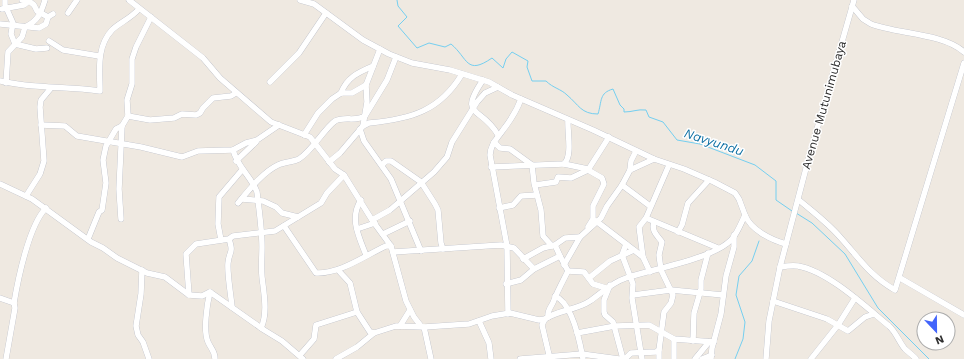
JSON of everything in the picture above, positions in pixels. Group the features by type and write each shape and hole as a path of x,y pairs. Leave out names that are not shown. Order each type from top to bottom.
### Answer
{"street":[{"path":"5,0 5,8 13,26 11,34 15,44"},
{"path":"45,0 41,13 34,23 25,27 22,37 8,52 8,67 3,82 28,87 100,91 100,56 106,39 112,30 131,18 139,9"},
{"path":"68,13 77,0"},
{"path":"129,0 203,58 220,78 271,122 307,136 329,162 344,175 373,221 392,246 410,310 422,326 431,359"},
{"path":"300,0 314,4 363,40 380,49 412,63 483,80 521,99 609,137 654,159 709,180 735,194 739,199 748,223 770,238 786,244"},
{"path":"5,8 26,1 34,5 37,11 48,17"},
{"path":"853,3 863,18 871,24 939,40 958,47 964,52"},
{"name":"Avenue Mutunimubaya","path":"766,358 769,321 780,268 853,3"},
{"path":"270,82 299,53 326,13"},
{"path":"0,24 39,28 46,24 48,17 53,14"},
{"path":"121,219 119,189 122,126 128,116 126,100 132,84 132,59 136,47 151,17"},
{"path":"49,41 63,50 100,56"},
{"path":"15,44 36,49 46,48"},
{"path":"380,49 366,85 367,102 362,128 364,141 391,179 410,221 421,251"},
{"path":"298,217 282,213 276,207 258,200 240,201 255,185 278,165 299,159 318,142 332,124 340,119 356,119 365,116 387,80 396,56"},
{"path":"799,200 840,237 859,261 876,278 895,290 900,278 964,63"},
{"path":"0,66 8,67"},
{"path":"342,93 344,84 355,74 374,66"},
{"path":"329,162 340,153 362,128 369,123 410,116 431,108 446,96 462,74"},
{"path":"483,80 472,97 473,108 491,125 498,135"},
{"path":"307,136 318,113 332,99 342,93 352,93 366,85"},
{"path":"357,229 381,217 434,172 447,157 452,142 465,124 473,108 485,93 498,87"},
{"path":"26,196 40,174 44,161 41,125 41,100 51,88"},
{"path":"128,116 150,120 174,118 182,114 196,114 200,113 213,98 231,96 236,93"},
{"path":"508,314 506,284 507,246 491,167 490,155 494,142 498,135 504,130 521,99"},
{"path":"564,164 567,160 568,120"},
{"path":"41,125 65,126 77,136 151,149 182,157 198,150 233,150 246,143 257,140"},
{"path":"236,161 257,140 279,125"},
{"path":"88,239 99,212 102,210 106,183 103,160 109,142 116,129 122,126"},
{"path":"307,136 325,133"},
{"path":"535,185 553,184 556,182 558,177 571,178 588,170 609,137"},
{"path":"494,142 500,148 510,149 515,152 532,165 541,210 543,236 554,245 568,270 584,272 593,284 608,286"},
{"path":"233,150 236,161 255,185 258,200 262,244 265,318 261,328"},
{"path":"564,264 582,235 596,220 622,185 630,170 631,161 636,151"},
{"path":"630,170 654,159"},
{"path":"382,165 391,161 421,182 438,210 441,243 443,249"},
{"path":"491,167 564,164 588,170 602,178 604,184 593,206 596,220 643,256"},
{"path":"650,272 643,256 639,227 646,218 669,165"},
{"path":"221,240 218,224 219,198 242,170"},
{"path":"189,295 186,254 196,244 229,239 232,236 260,234 275,231 321,203 327,193 344,175"},
{"path":"678,232 682,225 688,203 709,180"},
{"path":"0,184 26,196 46,208 117,258 142,270 165,277 189,295 202,296 210,292"},
{"path":"622,185 650,206"},
{"path":"499,208 513,205 521,196 537,195"},
{"path":"361,200 356,207 354,220 366,256"},
{"path":"6,359 15,308 14,303 22,266 36,222 39,215 46,208"},
{"path":"336,359 357,347 374,333 400,326 469,324 479,320 508,314 523,315 533,319 546,318 590,301 608,286 631,276 661,270 718,248 731,240 740,227 745,215"},
{"path":"646,218 718,248"},
{"path":"383,234 410,221"},
{"path":"654,222 652,227 655,234 663,244 659,256 661,270 673,295 671,303 664,312 659,359"},
{"path":"740,227 748,223"},
{"path":"284,226 316,273 328,273 338,270 386,246 392,246"},
{"path":"523,259 554,245 569,236 582,235"},
{"path":"702,359 712,357 711,342 721,314 734,235"},
{"path":"229,239 232,246 232,255 228,262 232,307"},
{"path":"626,244 622,255 631,276 632,296 642,356"},
{"path":"393,252 501,245 514,248 534,269"},
{"path":"589,278 610,261 634,250"},
{"path":"693,341 694,313 708,253"},
{"path":"506,284 521,280 534,269 560,256"},
{"path":"780,268 797,265 808,268 871,308 874,314 890,327 905,349 916,359"},
{"path":"142,270 141,294 136,326 138,335 144,342 149,359"},
{"path":"338,270 350,283 357,312 370,332 374,333"},
{"path":"550,357 542,325 568,270"},
{"path":"900,278 964,315"},
{"path":"608,286 603,305 605,315 612,320 615,326 624,359 632,353 642,356 659,350"},
{"path":"632,296 671,290 724,295"},
{"path":"210,292 302,357 314,339 316,325 357,312"},
{"path":"210,292 205,324 208,342 215,352 215,359"},
{"path":"555,296 561,299 567,309 577,333 582,356"},
{"path":"0,298 14,303"},
{"path":"811,359 838,325 855,298"},
{"path":"773,301 818,315 848,331 865,317 874,314"},
{"path":"400,326 410,310"},
{"path":"533,319 542,329"},
{"path":"479,320 488,343 492,359"},
{"path":"577,333 615,326 648,325 674,339 711,342"},
{"path":"674,339 674,359"},
{"path":"695,359 711,342"},
{"path":"520,359 582,356 619,359"}],"waterway":[{"name":"Navyundu","path":"397,0 398,6 407,17 398,26 417,48 429,43 445,47 451,44 468,63 472,65 483,63 492,58 503,68 506,59 512,52 528,61 527,67 532,81 546,81 565,93 584,111 592,114 598,114 603,95 613,89 620,105 624,109 624,112 646,110 649,117 663,122 677,140 700,144 755,165 776,181 776,200 792,211"},
{"name":"Navyundu","path":"796,213 812,223 845,254 878,308 929,359"},
{"path":"735,359 743,339 745,322 736,295 739,276 752,261 759,241"}]}
